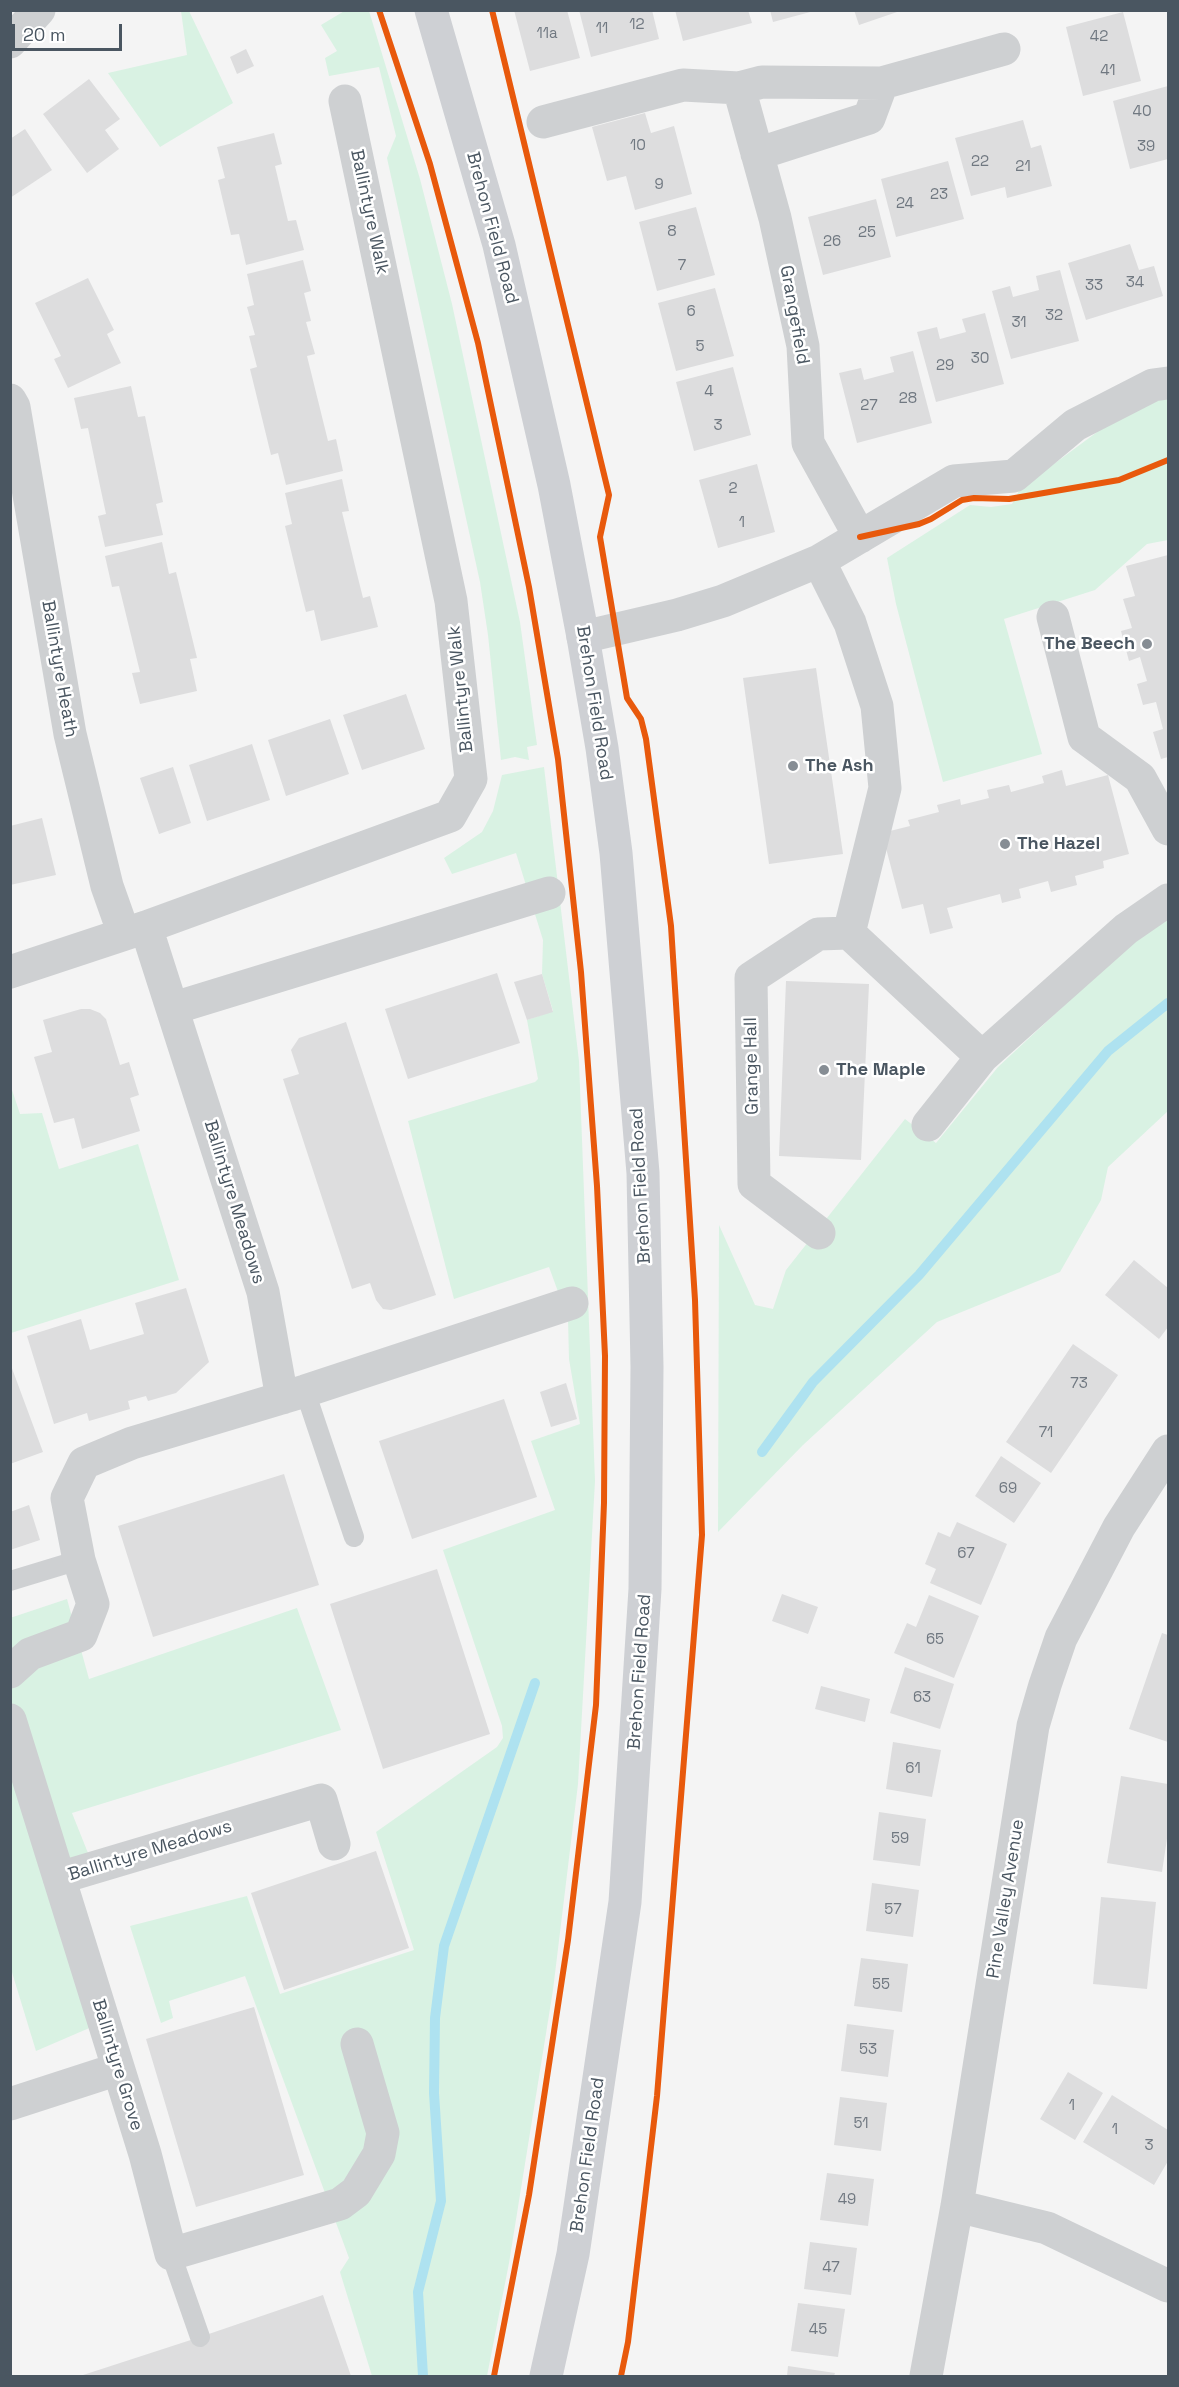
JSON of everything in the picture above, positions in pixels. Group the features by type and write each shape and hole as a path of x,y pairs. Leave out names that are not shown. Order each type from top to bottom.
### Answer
{"main road":[{"name":"Brehon Field Road","path":"431,10 499,244 554,485 583,637 602,748 616,853 643,1173 647,1367 645,1589 625,1902 573,2254 546,2376"}],"street":[{"path":"10,42 39,10"},
{"path":"543,122 683,86 739,88 762,82 882,83 1004,49"},
{"path":"757,154 869,118 882,83"},
{"name":"Grangefield","path":"739,88 775,218 803,346 808,443 860,537"},
{"name":"Ballintyre Walk","path":"10,972 135,931 450,816 471,779 451,601 345,100"},
{"path":"583,637 657,621 714,604 819,561 954,481 1014,476 1075,425 1153,385 1168,383"},
{"name":"Ballintyre Heath","path":"10,400 14,407 70,734 106,886 135,931"},
{"path":"819,561 850,623 877,706 885,788 849,933 982,1057"},
{"path":"1053,617 1084,737 1140,778 1168,829"},
{"path":"174,1008 549,893"},
{"path":"928,1125 982,1057 1126,929 1168,900"},
{"name":"Ballintyre Meadows","path":"135,931 174,1008 294,1395"},
{"name":"Grange Hall","path":"819,1233 754,1184 751,978 818,934 849,933"},
{"path":"10,1672 30,1654 81,1635 93,1604 80,1560 67,1498 84,1463 132,1443 294,1395 572,1303"},
{"name":"Pine Valley Avenue","path":"926,2376 957,2206 1034,1726 1045,1684 1061,1638 1119,1527 1168,1450"},
{"name":"Ballintyre Meadows","path":"10,1720 59,1878 321,1800 334,1844"},
{"name":"Ballintyre Grove","path":"59,1878 145,2154 171,2254"},
{"path":"171,2254 340,2204 356,2192 379,2154 383,2133 357,2044"},
{"path":"10,2104 118,2068"},
{"path":"957,2206 1047,2228 1168,2286"}],"lane":[{"path":"294,1395 354,1537"},
{"path":"10,1581 80,1560"},
{"name":"Ballintyre Grove","path":"171,2254 200,2337"}],"green space":[{"path":"346,10 369,11 420,179 452,304 520,622 537,745 527,747 529,760 515,757 501,760 480,582 387,158 396,136 379,67 329,76 325,58 337,51 321,25"},
{"path":"181,11 189,11 233,103 160,147 108,73 187,55"},
{"path":"1154,390 1168,394 1168,540 1147,544 1095,590 1004,619 1042,754 943,782 896,604 887,558 970,505 991,507 1012,504 1020,489"},
{"path":"544,767 579,1061 595,1481 578,1784 553,1990 509,2263 487,2376 372,2376 340,2272 349,2258 245,1976 169,2001 173,2018 161,2023 130,1926 247,1896 280,1994 414,1950 376,1832 497,1747 503,1738 502,1726 443,1550 555,1510 531,1441 580,1424 569,1359 568,1319 549,1267 454,1299 408,1121 535,1082 538,1079 527,1020 553,1011 542,974 543,940 516,853 452,874 444,858 482,832 493,811 502,775"},
{"path":"1168,919 1168,1111 1108,1167 1101,1200 1060,1272 937,1322 803,1445 718,1532 719,1225 755,1305 773,1309 786,1270 905,1119 936,1143 998,1067 1129,945"},
{"path":"11,1087 20,1114 42,1113 59,1169 138,1144 179,1280 11,1333"},
{"path":"67,1599 89,1679 297,1608 341,1730 72,1813 90,1858 47,1874 94,2026 36,2051 11,1969 10,1618"}],"building":[{"path":"514,10 567,10 580,58 530,71"},
{"path":"579,10 652,10 659,39 591,57"},
{"path":"675,10 748,10 752,23 683,41"},
{"path":"770,10 814,10 814,11 773,22"},
{"path":"854,10 900,10 900,11 859,25"},
{"path":"1123,12 1141,81 1083,96 1066,27"},
{"path":"246,49 254,66 237,74 230,57"},
{"path":"89,79 120,119 105,130 119,149 87,173 43,114"},
{"path":"1168,86 1168,159 1130,169 1113,101"},
{"path":"645,113 651,133 674,126 692,194 635,210 626,176 607,181 592,127"},
{"path":"1023,120 1031,148 1041,145 1052,186 1007,198 1005,187 971,196 955,138"},
{"path":"25,129 52,170 10,198 10,139"},
{"path":"274,133 282,164 275,166 288,221 296,220 304,250 246,265 239,234 231,235 218,180 225,178 217,147"},
{"path":"948,161 964,219 896,237 881,179"},
{"path":"876,199 891,257 823,275 808,217"},
{"path":"696,207 715,275 657,291 639,222"},
{"path":"1130,244 1139,270 1154,266 1163,296 1086,320 1068,263"},
{"path":"303,260 311,291 304,293 311,321 306,322 315,354 307,356 328,441 336,439 343,471 286,485 278,453 271,455 250,369 257,367 249,336 255,335 247,307 254,305 247,274"},
{"path":"1060,270 1079,341 1011,359 992,291 1010,286 1013,297 1039,290 1036,276"},
{"path":"88,278 114,330 107,334 121,363 68,388 54,359 61,356 35,303"},
{"path":"715,288 734,356 676,371 658,303"},
{"path":"985,313 1004,384 936,402 917,332 937,327 940,339 966,332 962,319"},
{"path":"913,351 932,423 857,443 839,373 861,368 864,380 894,372 890,357"},
{"path":"733,367 751,435 694,451 676,382"},
{"path":"131,386 138,417 145,416 163,502 156,504 163,535 105,547 98,516 106,514 88,428 81,429 74,398"},
{"path":"757,464 775,532 718,548 699,480"},
{"path":"342,479 349,511 342,512 356,570 363,598 370,596 378,627 321,641 314,610 306,612 299,584 285,526 292,524 285,493"},
{"path":"162,542 169,574 176,572 197,658 190,659 197,691 140,704 132,673 140,672 119,586 112,587 105,556"},
{"name":"The Beech","path":"1168,555 1168,757 1161,759 1153,732 1163,729 1156,702 1143,705 1137,684 1147,681 1140,657 1129,661 1121,631 1132,628 1123,599 1135,596 1126,566"},
{"name":"The Ash","path":"816,668 843,854 769,864 743,678"},
{"path":"406,694 425,749 362,770 343,715"},
{"path":"330,719 349,774 286,796 268,740"},
{"path":"252,744 270,800 207,821 189,765"},
{"path":"173,767 191,823 159,834 140,778"},
{"name":"The Hazel","path":"1062,770 1066,786 1108,775 1129,854 1103,861 1104,868 1075,876 1077,885 1051,892 1048,881 1019,889 1021,898 1002,903 1000,894 947,908 953,928 930,934 923,904 902,909 882,833 910,826 908,820 939,812 937,805 960,799 961,805 989,798 987,790 1009,785 1011,792 1044,783 1042,776"},
{"path":"42,818 56,875 10,885 10,826"},
{"path":"497,973 520,1043 408,1079 385,1009"},
{"path":"542,974 553,1012 527,1020 514,982"},
{"name":"The Maple","path":"786,981 869,984 861,1160 779,1156"},
{"path":"81,1009 90,1009 100,1013 106,1019 120,1065 129,1062 139,1095 130,1098 140,1131 82,1149 74,1118 54,1123 34,1057 52,1052 43,1020"},
{"path":"346,1022 436,1295 391,1310 383,1309 376,1300 370,1283 352,1289 283,1079 299,1074 291,1050 299,1038"},
{"path":"1134,1260 1168,1288 1168,1327 1159,1339 1105,1295"},
{"path":"186,1288 209,1362 176,1393 148,1401 146,1396 128,1401 130,1409 89,1421 87,1413 54,1424 27,1336 81,1319 90,1350 144,1334 135,1303"},
{"path":"1073,1344 1118,1375 1051,1473 1006,1442"},
{"path":"10,1363 43,1452 10,1464"},
{"path":"566,1383 577,1419 551,1427 540,1392"},
{"path":"504,1399 537,1497 412,1539 379,1441"},
{"path":"1001,1456 1041,1483 1014,1523 975,1496"},
{"path":"284,1474 319,1585 153,1637 118,1526"},
{"path":"29,1505 40,1540 10,1550 10,1512"},
{"path":"957,1522 1007,1544 981,1605 930,1583 936,1569 925,1564 938,1532 950,1537"},
{"path":"437,1569 490,1734 383,1769 330,1604"},
{"path":"782,1594 818,1607 808,1634 772,1621"},
{"path":"929,1595 979,1616 954,1678 894,1653 907,1623 916,1627"},
{"path":"1162,1633 1168,1635 1168,1742 1129,1729"},
{"path":"905,1667 954,1684 940,1729 890,1713"},
{"path":"821,1686 870,1699 865,1722 815,1709"},
{"path":"893,1742 941,1750 932,1797 886,1789"},
{"path":"1121,1776 1168,1784 1168,1832 1162,1872 1107,1863"},
{"path":"879,1812 926,1819 920,1866 873,1860"},
{"path":"376,1851 409,1948 284,1990 251,1893"},
{"path":"872,1883 919,1890 913,1937 866,1931"},
{"path":"1101,1897 1156,1902 1147,1989 1093,1984"},
{"path":"861,1958 908,1964 902,2012 854,2006"},
{"path":"254,2007 304,2175 196,2207 146,2039"},
{"path":"847,2024 894,2030 888,2077 841,2071"},
{"path":"1068,2072 1103,2093 1075,2140 1040,2119"},
{"path":"1112,2095 1168,2130 1168,2161 1154,2185 1083,2142"},
{"path":"840,2097 887,2103 881,2151 834,2145"},
{"path":"827,2173 874,2179 868,2226 820,2220"},
{"path":"810,2242 857,2248 851,2295 804,2289"},
{"path":"323,2295 351,2376 80,2376 200,2337"},
{"path":"798,2303 845,2309 838,2357 791,2351"},
{"path":"788,2366 835,2373 834,2376 787,2376"}],"waterway":[{"path":"762,1452 813,1382 919,1275 1108,1051 1168,1003"},
{"path":"423,2376 418,2292 441,2201 434,2093 435,2018 444,1946 535,1683"}],"cycle path":[{"path":"379,10 430,164 478,343 529,587 558,759 581,972 597,1186 605,1356 604,1503 596,1705 568,1940 529,2195 494,2376"},
{"path":"492,10 609,495 600,537 627,698 641,719 646,739 671,926 695,1300 702,1535 657,2096 628,2342 621,2376"},
{"path":"860,537 919,524 962,500 1009,499 1119,480 1168,460"}],"place":[{"name":"The Beech","path":"1147,644"},
{"name":"The Ash","path":"793,766"},
{"name":"The Hazel","path":"1005,844"},
{"name":"The Maple","path":"824,1070"}]}
